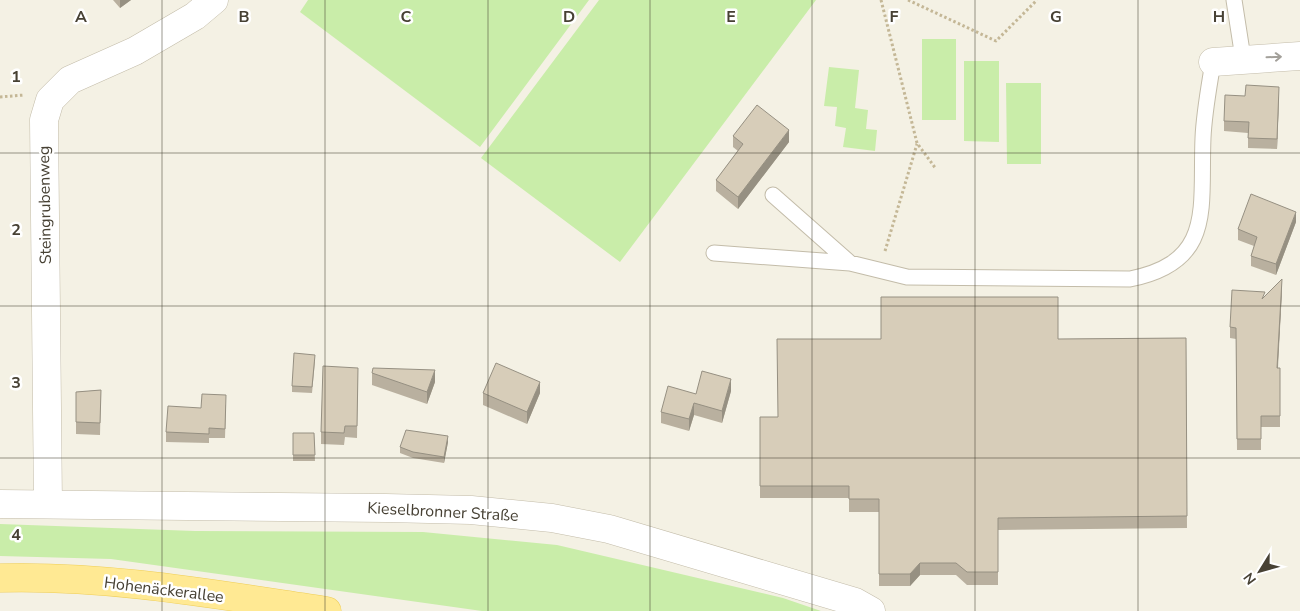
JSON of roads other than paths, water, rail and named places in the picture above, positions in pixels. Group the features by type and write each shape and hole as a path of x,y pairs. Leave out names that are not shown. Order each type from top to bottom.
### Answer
{"main road":[{"name":"Hohenäckerallee","path":"0,578 74,579 118,583 327,611"}],"street":[{"name":"Steingrubenweg","path":"48,504 44,120 50,100 70,80 135,50 195,16 214,0"},
{"path":"1213,62 1243,58 1300,56"},
{"name":"Kieselbronner Straße","path":"0,504 471,510 552,518 608,529 663,545 855,602 871,611"}],"lane":[{"path":"1234,0 1243,58"},
{"path":"714,253 850,263 907,277 1130,279 1153,275 1173,265 1188,249 1198,232 1203,132 1213,62"},
{"path":"773,195 850,263"}]}
